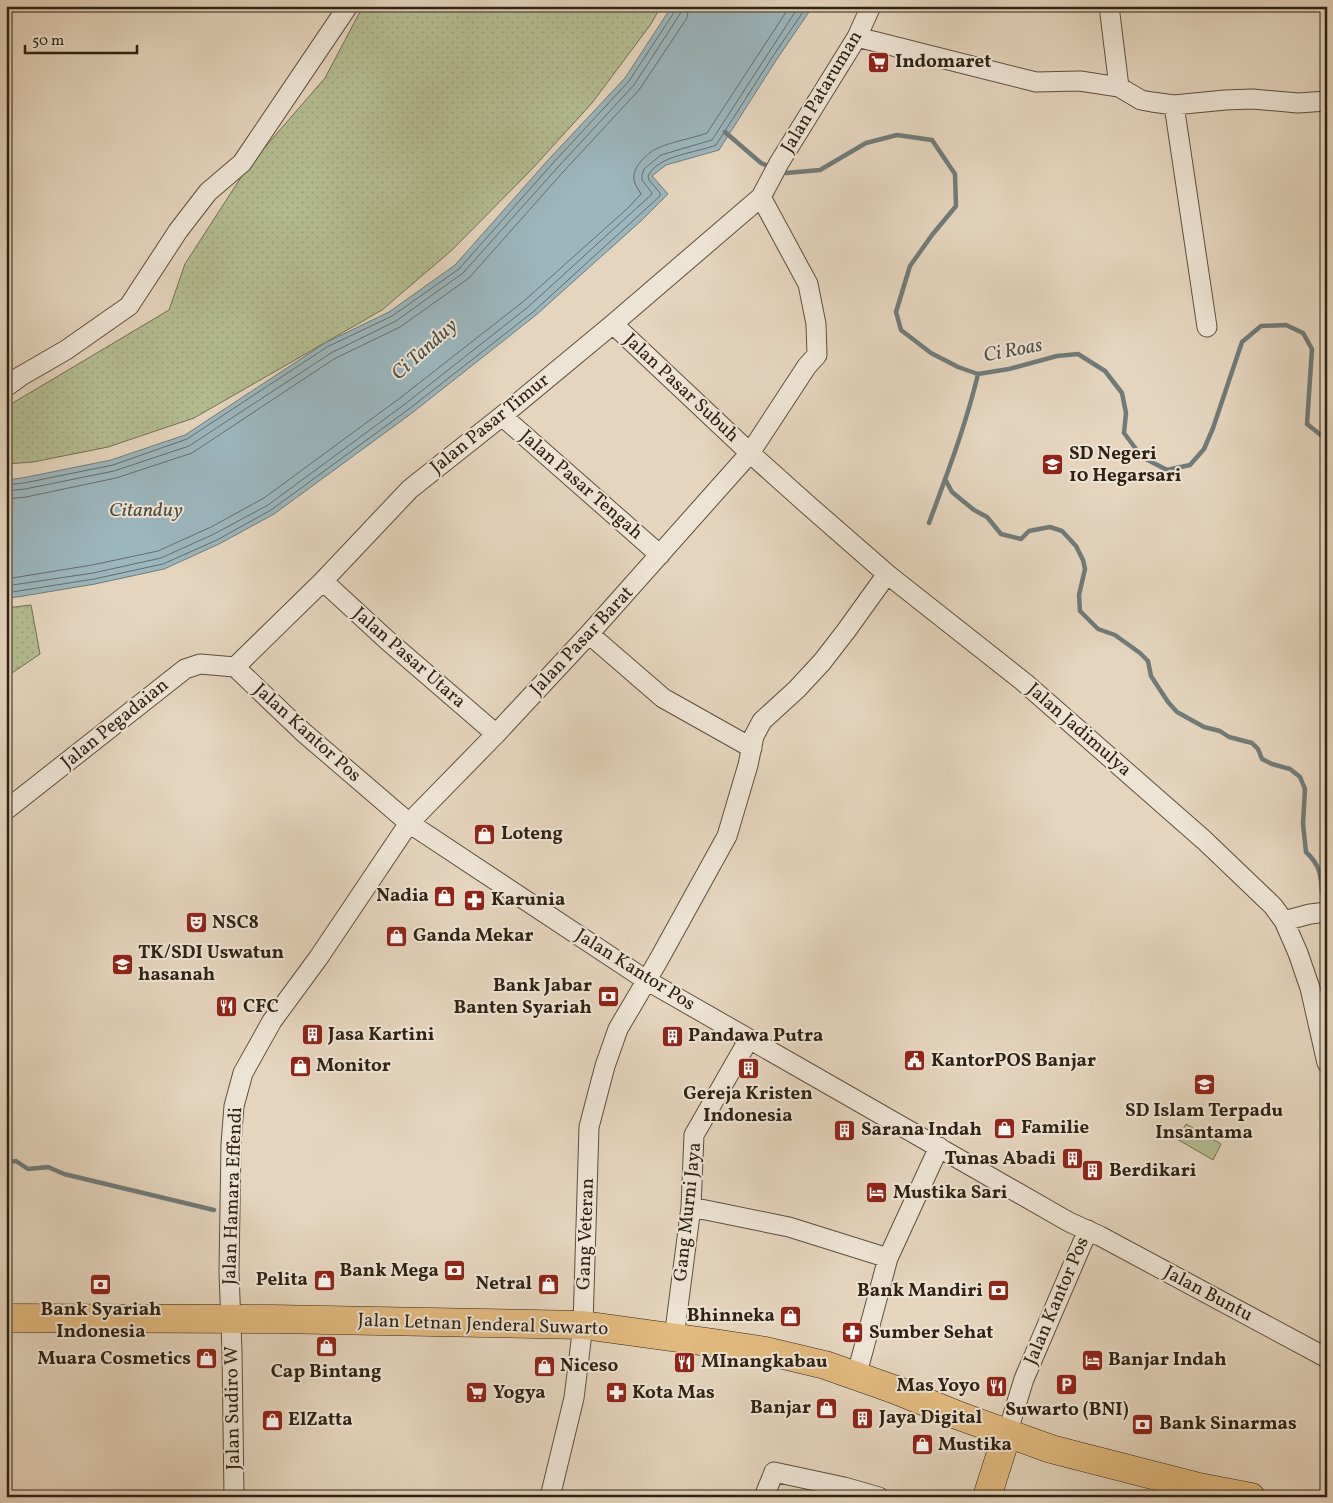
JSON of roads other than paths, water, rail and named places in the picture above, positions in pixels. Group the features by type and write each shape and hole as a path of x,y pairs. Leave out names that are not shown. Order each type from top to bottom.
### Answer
{"highway":[{"name":"Jalan Letnan Jenderal Suwarto","path":"6,1318 231,1319 583,1325 766,1351 825,1365 896,1390 957,1416 1051,1449 1208,1493 1251,1497"},
{"path":"987,1497 1007,1434"}],"street":[{"path":"6,387 66,350 129,306 178,231 208,192 242,163 348,6"},
{"name":"Jalan Pataruman","path":"761,197 775,170 857,37 871,6"},
{"path":"1109,6 1119,87"},
{"path":"857,37 1036,82 1080,81 1119,87 1141,100 1174,104 1252,99 1298,103 1327,101"},
{"path":"1174,104 1207,327"},
{"name":"Jalan Pasar Timur","path":"235,667 323,581 410,489 613,324 761,197"},
{"name":"Jalan Pasar Barat","path":"409,824 589,634 750,453 807,366 817,355 816,324 808,284 761,197"},
{"name":"Jalan Pasar Subuh","path":"613,324 750,453"},
{"name":"Jalan Pasar Tengah","path":"502,416 660,556"},
{"name":"Jalan Jadimulya","path":"750,453 887,574 1033,689 1208,843 1273,906 1284,921 1298,953 1310,988 1327,1063"},
{"name":"Gang Veteran","path":"550,1497 574,1398 583,1325 589,1127 605,1066 618,1029 727,836 737,805 754,736 762,720 797,690 822,662 887,574"},
{"name":"Jalan Pasar Utara","path":"323,581 387,640 496,734"},
{"path":"589,634 663,698 752,748"},
{"name":"Jalan Pegadaian","path":"6,810 184,668 200,664 235,667"},
{"name":"Jalan Kantor Pos","path":"235,667 303,732 409,824 646,980 1069,1222 1088,1230 1024,1379 1007,1434"},
{"name":"Jalan Hamara Effendi","path":"231,1319 229,1272 231,1144 234,1106 243,1073 272,1021 409,824"},
{"path":"1284,921 1310,914 1327,912"},
{"name":"Gang Murni Jaya","path":"674,1338 691,1207 694,1135 749,1039"},
{"path":"856,1377 888,1258 939,1147"},
{"path":"691,1207 789,1227 888,1258"},
{"name":"Jalan Buntu","path":"1088,1230 1327,1358"},
{"name":"Jalan Sudiro W","path":"231,1319 234,1497"},
{"path":"764,1497 774,1472 844,1487 878,1497"}],"water":[{"name":"Citanduy","path":"672,6 813,6 719,150 666,165 652,176 668,194 642,220 536,315 412,413 274,514 219,544 164,569 95,584 6,598 6,480 111,460 185,435 325,343 389,312 455,265 549,159 625,78"}],"waterway":[{"name":"Ci Roas","path":"725,132 761,163 773,168"},
{"name":"Ci Roas","path":"780,171 786,173 820,170 866,143 897,135 932,140 955,174 956,206 910,266 896,312 901,330 931,353 958,367 978,374 1009,369 1057,356 1078,354 1105,371 1122,393 1126,413 1124,433 1142,457 1167,470 1190,465 1204,449 1242,342 1261,326 1286,325 1303,333 1312,349 1307,424 1327,440"},
{"path":"929,523 962,431 978,374"},
{"path":"945,479 952,492 974,510 987,517 1001,534 1021,539 1029,531 1050,527 1062,531 1076,546 1083,560 1085,569 1079,595 1080,611 1098,629 1115,635 1148,661 1151,676 1177,712 1204,727 1220,731 1229,737 1252,743 1258,749 1262,759 1290,769 1300,777 1305,789 1303,824 1306,852 1314,861 1319,871 1322,893"},
{"path":"6,1162 16,1161 28,1169 48,1167 64,1174 214,1210"}],"place":[{"name":"Indomaret","path":"879,62"},
{"name":"SD Negeri 10 Hegarsari","path":"1053,465"},
{"name":"Loteng","path":"485,834"},
{"name":"Nadia","path":"445,896"},
{"name":"Karunia","path":"475,900"},
{"name":"NSC8","path":"196,923"},
{"name":"Ganda Mekar","path":"397,936"},
{"name":"TK/SDI Uswatun hasanah","path":"122,964"},
{"name":"Bank Jabar Banten Syariah","path":"608,997"},
{"name":"CFC","path":"227,1007"},
{"name":"Jasa Kartini","path":"312,1035"},
{"name":"Pandawa Putra","path":"672,1036"},
{"name":"KantorPOS Banjar","path":"915,1061"},
{"name":"Monitor","path":"300,1066"},
{"name":"Gereja Kristen Indonesia","path":"748,1068"},
{"name":"SD Islam Terpadu Insantama","path":"1204,1085"},
{"name":"Familie","path":"1005,1128"},
{"name":"Sarana Indah","path":"845,1130"},
{"name":"Tunas Abadi","path":"1072,1159"},
{"name":"Berdikari","path":"1093,1171"},
{"name":"Mustika Sari","path":"877,1193"},
{"name":"Bank Mega","path":"455,1271"},
{"name":"Pelita","path":"324,1280"},
{"name":"Bank Syariah Indonesia","path":"101,1284"},
{"name":"Netral","path":"548,1284"},
{"name":"Bank Mandiri","path":"999,1291"},
{"name":"Bhinneka","path":"791,1316"},
{"name":"Sumber Sehat","path":"853,1333"},
{"name":"Cap Bintang","path":"326,1346"},
{"name":"Muara Cosmetics","path":"207,1359"},
{"name":"Banjar Indah","path":"1092,1360"},
{"name":"MInangkabau","path":"685,1362"},
{"name":"Niceso","path":"544,1366"},
{"name":"Suwarto (BNI)","path":"1067,1384"},
{"name":"Mas Yoyo","path":"996,1386"},
{"name":"Yogya","path":"477,1393"},
{"name":"Kota Mas","path":"616,1393"},
{"name":"Banjar","path":"827,1408"},
{"name":"Jaya Digital","path":"863,1418"},
{"name":"ElZatta","path":"272,1420"},
{"name":"Bank Sinarmas","path":"1143,1424"},
{"name":"Mustika","path":"922,1445"}],"water label":[{"name":"Ci Tanduy","path":"425,350"}]}
